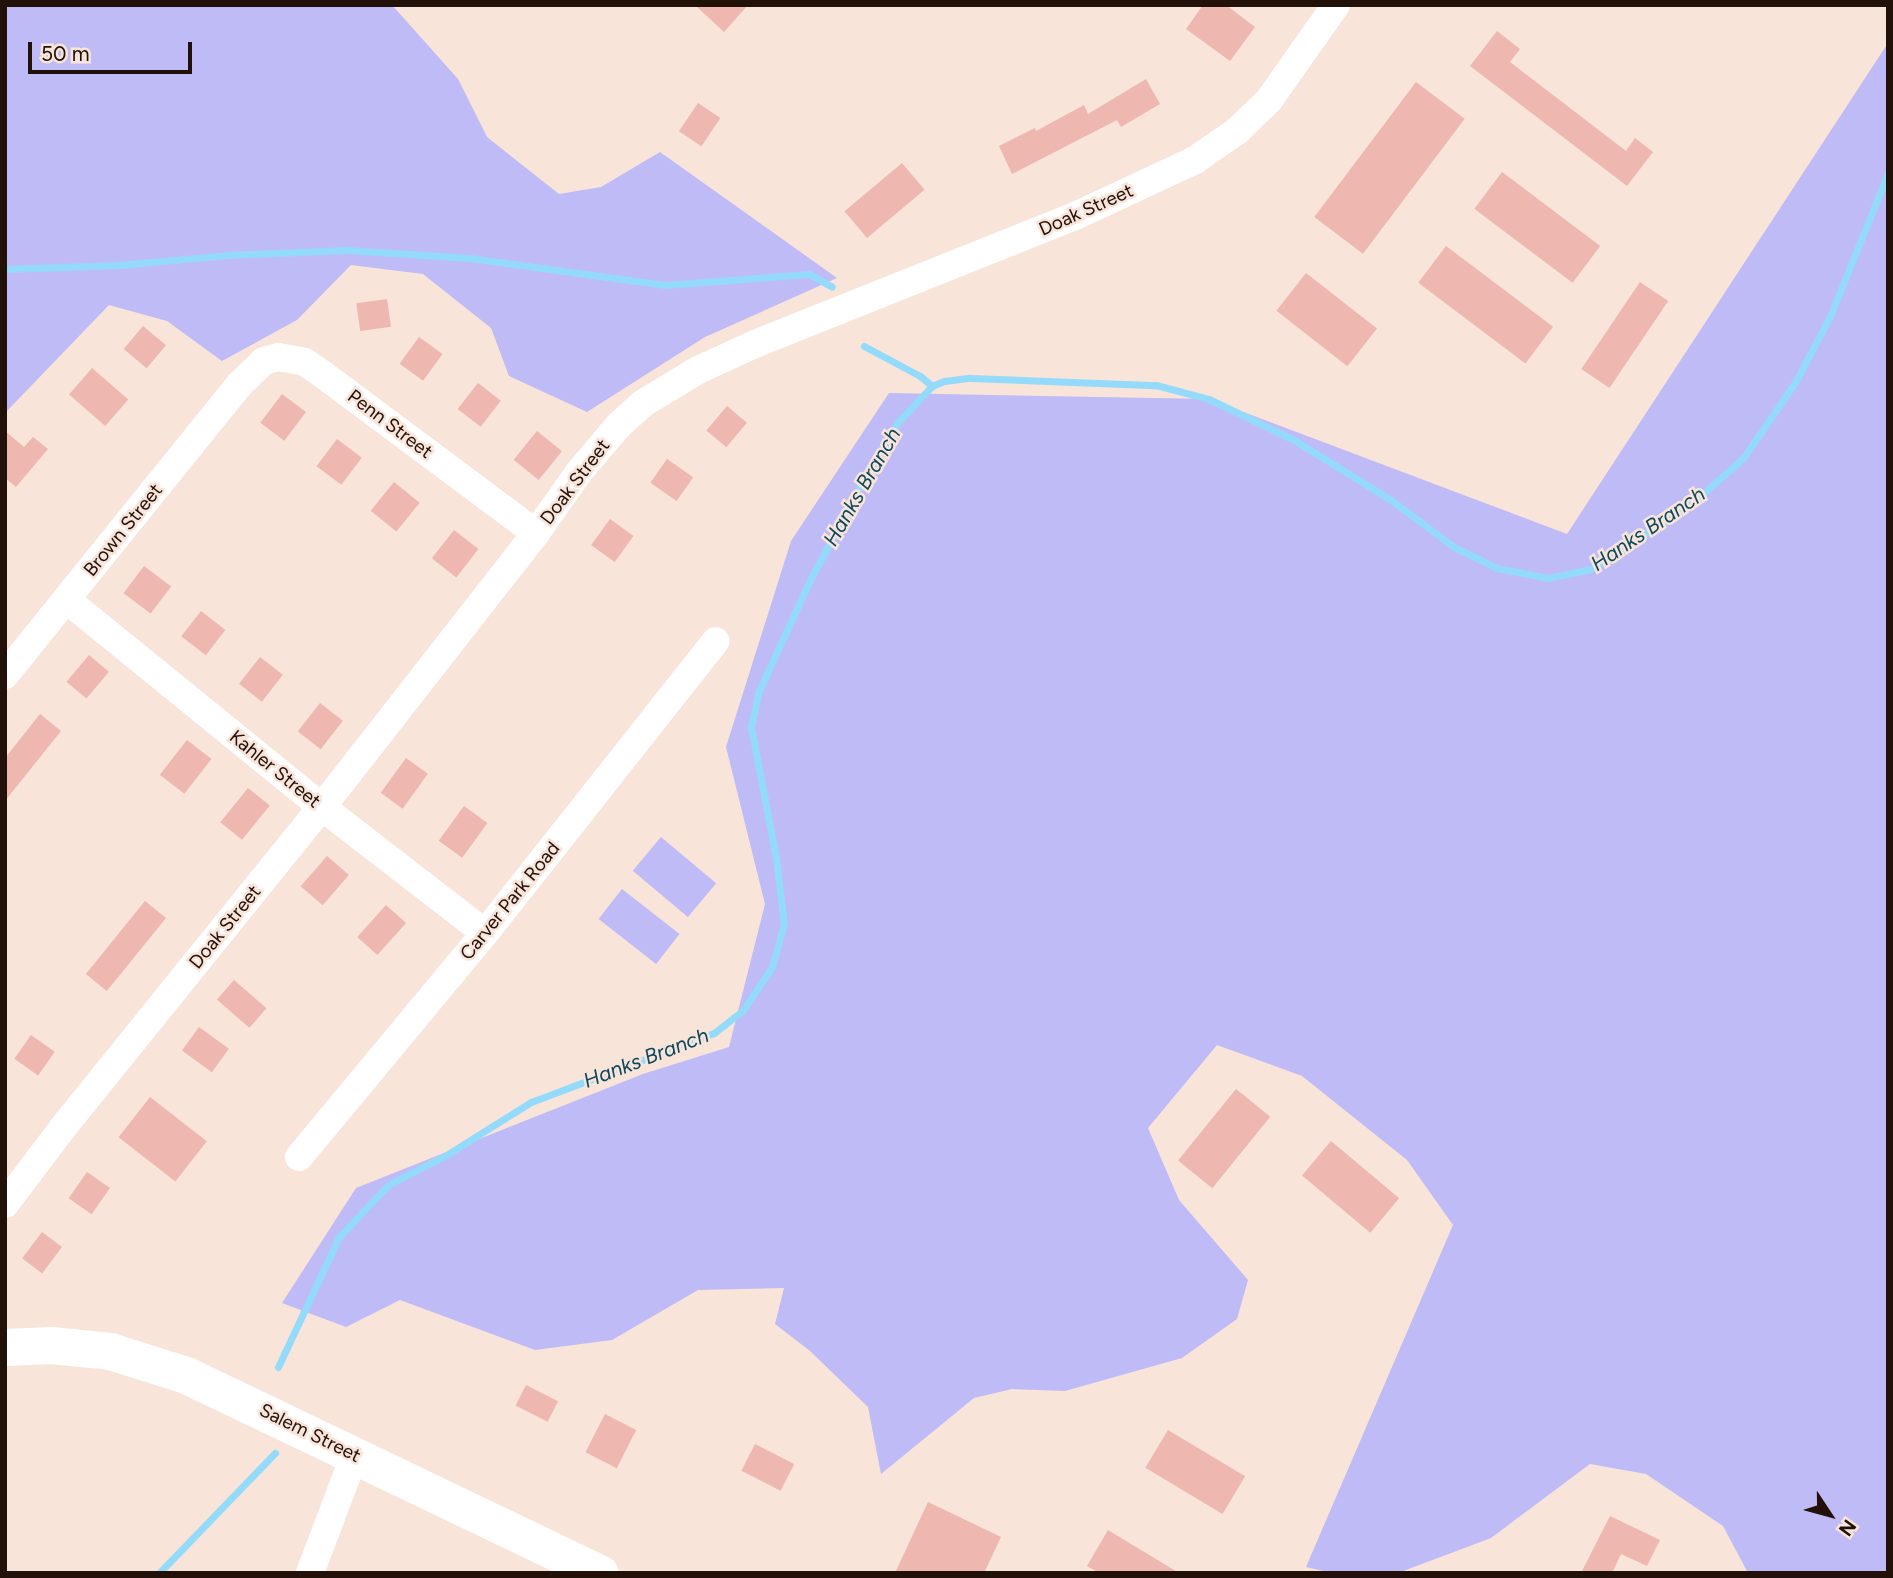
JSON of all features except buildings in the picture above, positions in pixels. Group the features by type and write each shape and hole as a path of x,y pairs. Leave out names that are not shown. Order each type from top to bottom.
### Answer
{"main road":[{"name":"Salem Street","path":"5,1347 51,1345 110,1351 187,1375 600,1573"}],"street":[{"name":"Doak Street","path":"5,1204 65,1125 322,807 536,533 579,472 619,425 642,404 670,386 755,344 1073,217 1195,160 1237,131 1269,100 1336,5"},
{"name":"Penn Street","path":"239,385 264,361 278,357 306,362 536,533"},
{"name":"Brown Street","path":"5,675 239,385"},
{"name":"Kahler Street","path":"67,600 322,807 485,933"},
{"name":"Carver Park Road","path":"299,1157 485,933 716,641"},
{"path":"310,1573 355,1454"}],"shaded area":[{"path":"5,5 392,5 458,79 487,137 559,194 601,187 660,152 837,278 705,337 587,412 509,376 491,328 423,274 351,265 297,320 222,361 167,321 109,305 5,413"},
{"path":"1888,43 1888,1573 1748,1573 1723,1526 1646,1474 1590,1464 1491,1538 1398,1573 1332,1573 1306,1567 1453,1225 1407,1160 1302,1076 1217,1045 1148,1128 1179,1200 1248,1280 1237,1319 1182,1358 1065,1391 1012,1389 974,1398 881,1474 868,1407 810,1351 775,1324 784,1288 698,1290 612,1340 535,1350 400,1300 346,1327 282,1303 356,1188 643,1074 729,1047 765,904 726,747 791,541 889,393 1209,399 1567,534"},
{"path":"661,837 716,883 688,917 633,871"},
{"path":"622,889 680,934 656,964 599,919"}],"waterway":[{"name":"Hanks Branch","path":"278,1367 339,1237 388,1185 448,1154 531,1102 714,1033 743,1010 772,967 784,924 776,858 751,727 758,693 810,580 871,466 898,422 932,386 944,381 970,378 1156,385 1209,399 1294,440 1391,500 1454,547 1497,568 1548,578 1591,569 1694,502 1744,457 1796,381 1831,314 1888,173"},
{"path":"5,269 119,265 228,255 347,250 470,258 665,285 809,274 832,287"},
{"path":"864,346 920,376 932,386"},
{"name":"Hanks Branch","path":"159,1573 275,1453"}]}
